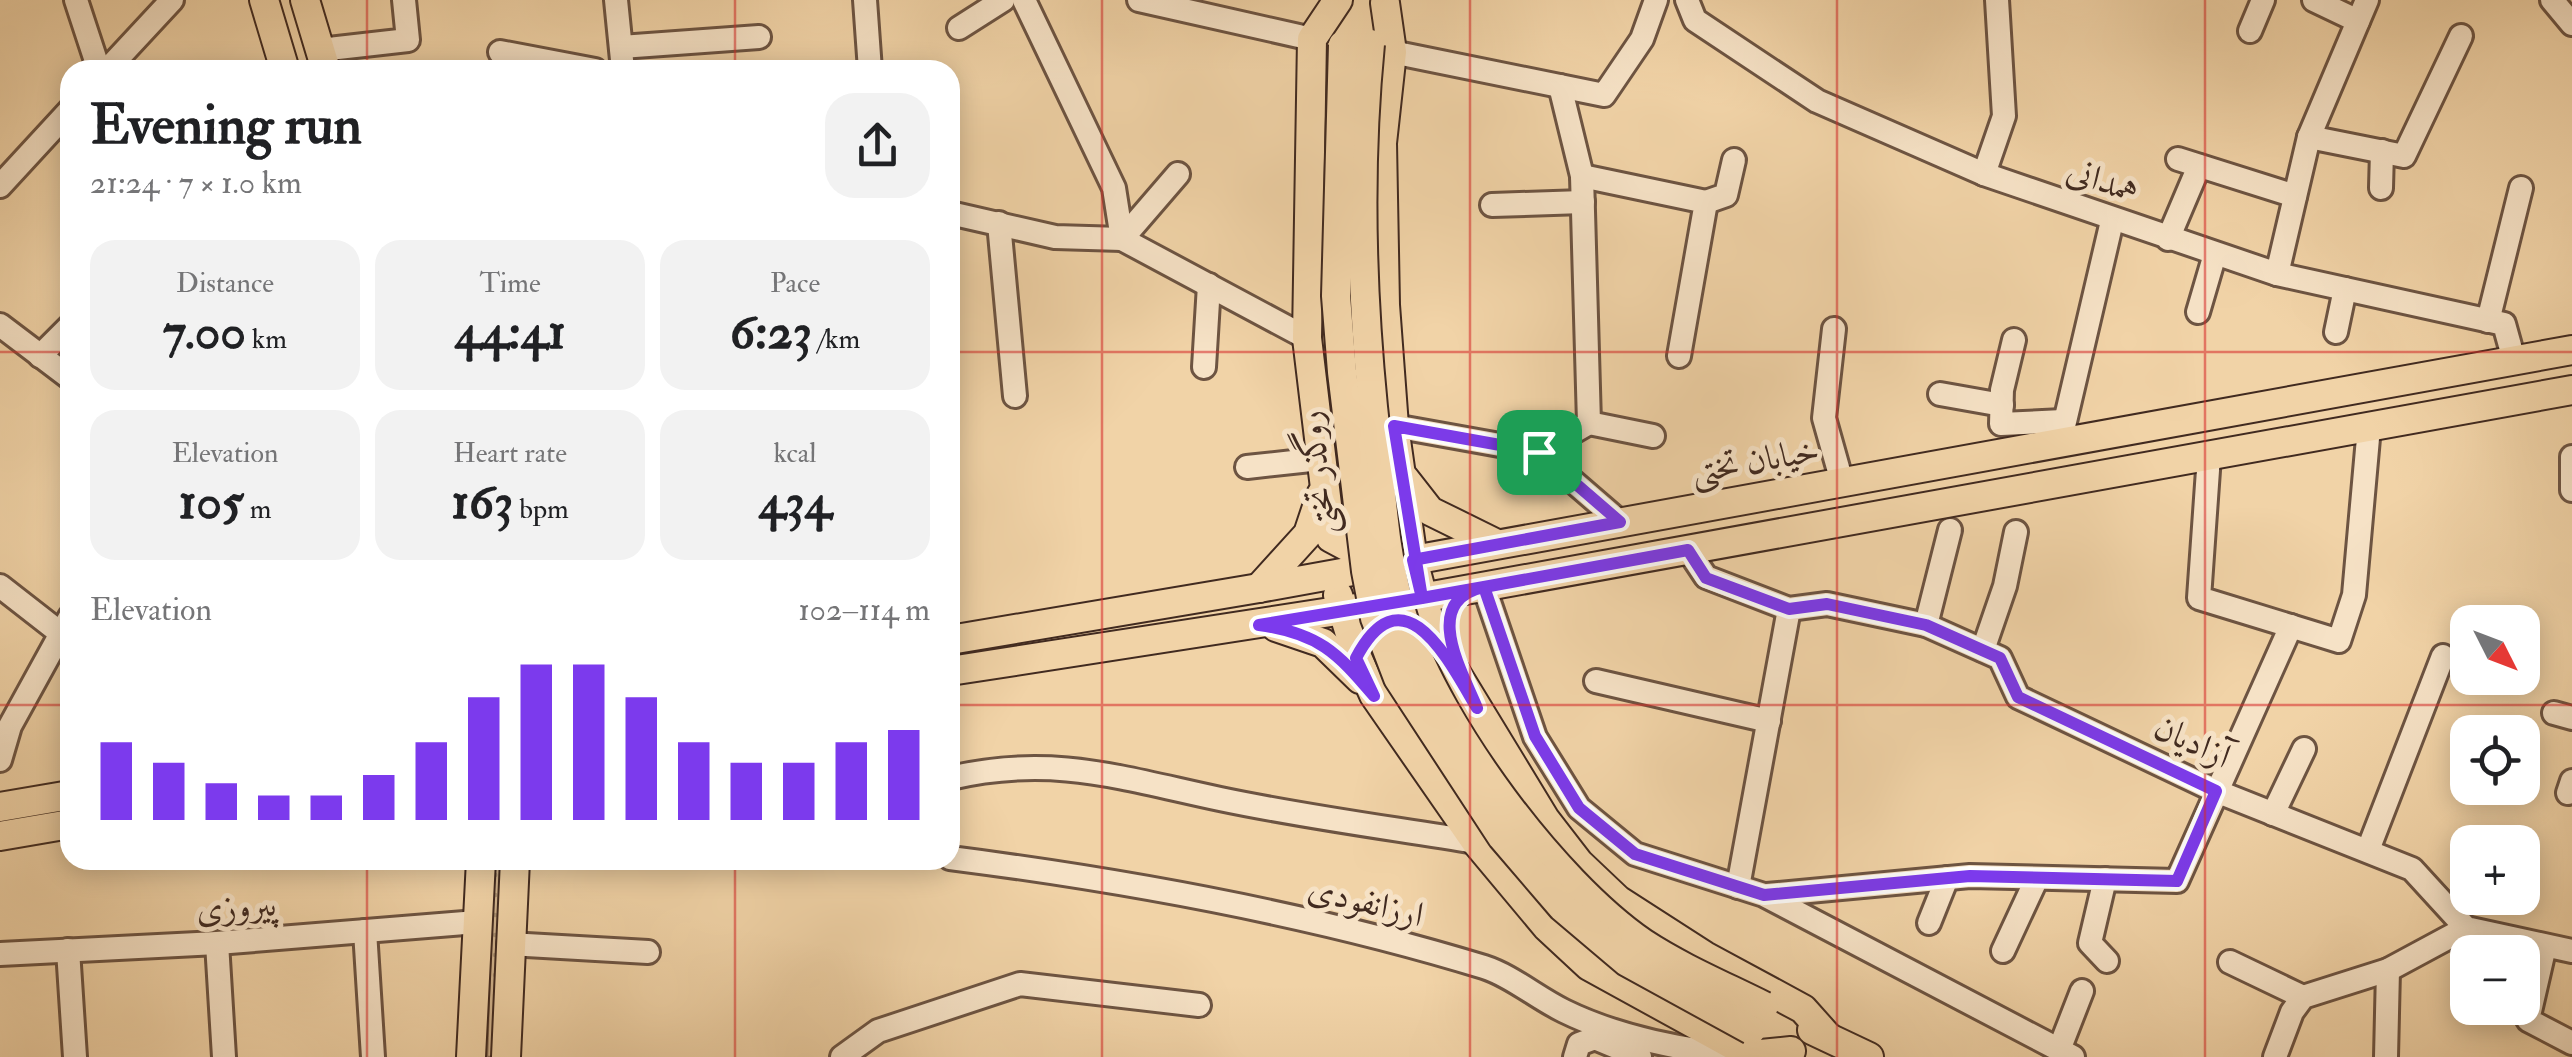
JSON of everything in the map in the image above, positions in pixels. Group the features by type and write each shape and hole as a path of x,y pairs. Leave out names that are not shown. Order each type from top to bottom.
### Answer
{"main road":[{"path":"264,0 282,60"},
{"path":"305,0 323,60"},
{"path":"1409,524 1400,537 1376,552 1360,554 1330,538 1306,338 1312,39 1339,0 1368,47 1382,143 1385,305 1394,426 1402,474 1409,524 1413,560 1433,635 1545,818 1579,863 1618,900 1706,956 1803,1009 1828,1037"},
{"path":"1368,47 1386,1"},
{"name":"روگذر تختی","path":"1368,47 1336,296 1366,571 1376,618 1398,678 1502,837 1562,907 1627,962 1755,1031"},
{"name":"خیابان تختی","path":"960,638 1842,482 2062,432 2572,350"},
{"path":"960,670 1342,612 2572,390"},
{"path":"1258,588 1308,534 1321,469"},
{"path":"1402,474 1430,512 1499,544"},
{"path":"1333,574 1356,658 1374,696"},
{"path":"1477,708 1447,626 1456,602 1479,588"},
{"path":"1356,658 1369,635 1393,621 1412,623 1433,635"},
{"path":"1259,625 1299,632 1323,643 1374,696 1476,842 1548,926 1589,966 1755,1031 1796,1054"},
{"path":"0,807 60,796"},
{"path":"0,836 60,826"},
{"path":"471,1057 480,870"},
{"path":"506,1057 514,870"},
{"path":"1755,1031 1828,1037 1869,1057"}],"street":[{"path":"76,0 96,60"},
{"path":"116,60 172,0"},
{"path":"323,60 408,40 404,0"},
{"path":"616,0 622,59 760,37"},
{"path":"865,0 869,60"},
{"path":"959,28 1003,0"},
{"path":"1024,0 1114,188 1122,238"},
{"path":"1139,0 1312,39"},
{"path":"1368,47 1604,95 1642,39 1656,0"},
{"name":"همدانی","path":"1687,0 1695,20 1817,100 1984,174 2112,221 2278,274 2488,321"},
{"path":"1984,174 2004,116 1997,0"},
{"path":"2250,31 2263,0"},
{"path":"2278,274 2308,138 2362,10 2314,0"},
{"path":"2552,0 2572,24"},
{"path":"2308,138 2404,156 2461,36"},
{"path":"500,52 542,60"},
{"path":"1560,86 1582,176 1589,423"},
{"path":"0,186 60,121"},
{"path":"2380,188 2382,151"},
{"path":"1582,176 1706,202 1726,195 1734,160"},
{"path":"2168,239 2188,162 2295,196"},
{"path":"1122,238 1178,174"},
{"path":"2514,360 2504,324 2488,321 2522,188"},
{"path":"1492,205 1583,202"},
{"path":"1679,356 1706,202"},
{"path":"960,215 1055,237 1122,238 1306,338"},
{"path":"2014,340 2001,424 2062,432 2112,221"},
{"path":"999,223 1014,396"},
{"path":"2198,312 2215,254"},
{"path":"1204,367 1209,285"},
{"path":"2336,332 2345,289"},
{"path":"0,326 60,371"},
{"path":"1834,329 1824,418 1842,482"},
{"path":"40,356 60,336"},
{"path":"1940,394 2002,405"},
{"path":"1539,452 1589,423 1653,436"},
{"path":"1394,426 1539,452 1620,522"},
{"path":"2209,456 2199,598 2340,641 2354,595 2369,427"},
{"path":"2572,457 2572,490"},
{"path":"1247,466 1321,469"},
{"path":"1926,625 1950,530"},
{"path":"1983,650 2005,586 2016,532"},
{"path":"1688,550 1706,578 1789,609 1738,888"},
{"path":"0,586 60,622"},
{"path":"1479,588 1535,736 1579,808 1635,854 1764,895 2066,1053 2082,991"},
{"name":"آزادیان","path":"1789,609 1827,604 1926,625 2000,658 2018,697 2216,791 2412,869 2466,928"},
{"path":"1764,895 1947,878 2177,881 2291,626"},
{"path":"0,760 5,722 60,631"},
{"path":"2368,850 2442,656"},
{"path":"1596,681 1768,721"},
{"path":"2273,814 2304,749"},
{"path":"960,776 1001,766 1109,772 1222,800 1476,842"},
{"name":"ارزانفودی","path":"960,859 1104,878 1394,943 1489,968 1566,1012 1714,1055 1755,1031"},
{"path":"1929,924 1947,878"},
{"path":"2004,951 2037,878"},
{"path":"2105,879 2090,943 2107,961"},
{"name":"پیروزی","path":"0,954 217,943 477,922"},
{"path":"2275,1057 2292,1012 2304,997 2388,970 2466,928 2572,951"},
{"path":"365,932 373,1057"},
{"path":"217,943 224,1057"},
{"path":"510,944 648,952"},
{"path":"2546,946 2528,1020 2572,1043"},
{"path":"68,950 75,1057"},
{"path":"2230,962 2304,997"},
{"path":"2386,1057 2388,970"},
{"path":"842,1057 878,1031 1020,984 1199,1005"},
{"path":"1575,1057 1580,1044 1595,1038 1640,1057"}],"shaded area":[{"path":"493,870 504,870 495,1057 487,1057"}],"route":[{"path":"1539,452 1394,426 1413,560 1422,598 1259,625 1312,636 1346,662 1374,696 1356,658 1369,635 1383,624 1412,623 1433,635 1477,708 1447,626 1451,609 1461,597 1484,587 1535,736 1579,808 1635,854 1738,888 1764,895 1970,876 2177,881 2216,791 2018,697 2000,658 1926,625 1827,604 1789,609 1706,578 1688,550 1422,598 1413,560 1620,522 1539,452"}]}
